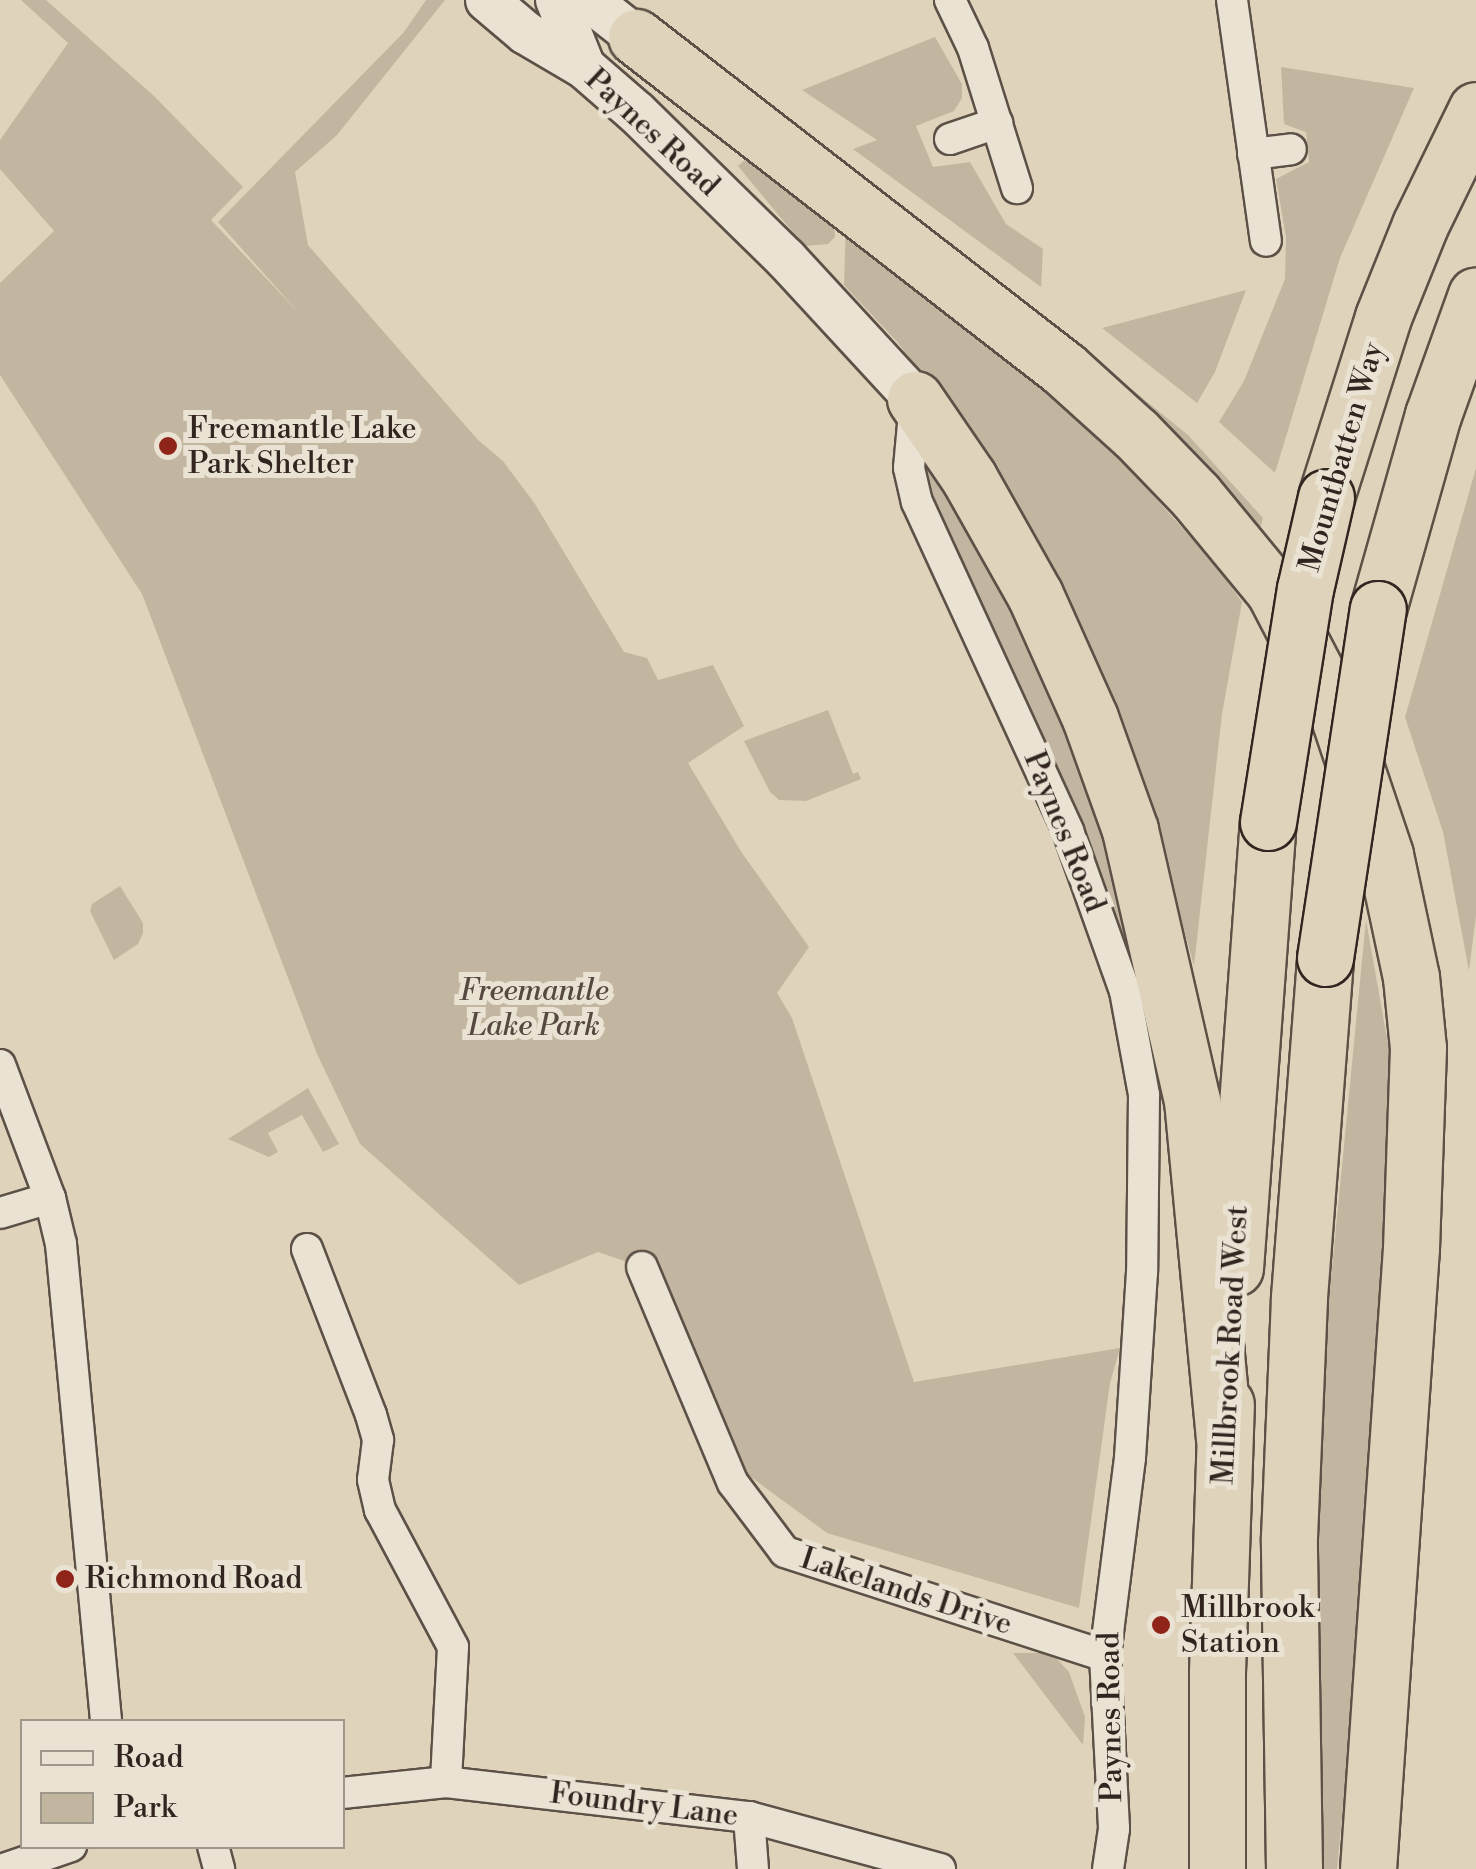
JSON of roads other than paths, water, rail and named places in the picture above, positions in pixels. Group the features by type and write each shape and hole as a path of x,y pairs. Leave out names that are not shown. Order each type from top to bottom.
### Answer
{"highway":[{"path":"632,18 1049,358 1136,434 1195,495 1274,590 1337,712 1385,855 1411,977 1418,1048 1411,1248 1368,1869"},
{"name":"Mountbatten Way","path":"1268,822 1305,589 1326,497 1382,317 1420,225 1476,110"},
{"path":"1294,1869 1289,1536 1299,1297 1325,958 1378,609 1433,415 1476,296"},
{"path":"916,399 969,478 1035,595 1090,718 1130,830 1192,1100 1224,1438"},
{"name":"Millbrook Road West","path":"1217,1869 1217,1672 1224,1438 1268,822"}],"street":[{"name":"Paynes Road","path":"487,0 526,34 584,67 786,259 916,399 909,468 917,502 990,654 1088,886 1124,991 1144,1095 1142,1272 1131,1439 1105,1656 1114,1829 1108,1869"},
{"path":"557,0 584,67"},
{"name":"Paynes Road","path":"590,0 632,18"},
{"path":"950,0 973,48 1017,188"},
{"path":"1232,0 1266,241"},
{"path":"950,139 997,124"},
{"path":"1253,154 1291,149"},
{"path":"0,1066 50,1198 60,1244 106,1719"},
{"path":"0,1213 50,1198"},
{"path":"306,1249 371,1414 378,1440 373,1480 380,1510 454,1647 446,1782"},
{"name":"Lakelands Drive","path":"642,1267 732,1483 785,1552 1105,1656"},
{"name":"Foundry Lane","path":"345,1793 446,1782 749,1816 940,1869"},
{"path":"749,1816 754,1869"},
{"path":"4,1869 63,1849"}],"place":[{"name":"Freemantle Lake Park Shelter","path":"168,446"},
{"name":"Richmond Road","path":"65,1579"},
{"name":"Millbrook Station","path":"1161,1625"}],"park label":[{"name":"Freemantle Lake Park","path":"534,1008"}]}
